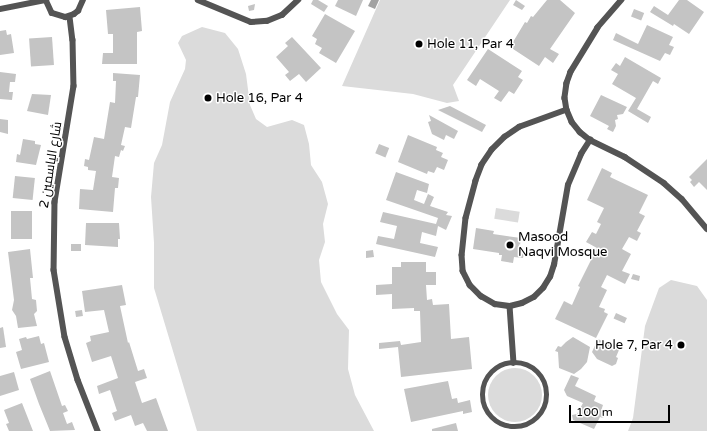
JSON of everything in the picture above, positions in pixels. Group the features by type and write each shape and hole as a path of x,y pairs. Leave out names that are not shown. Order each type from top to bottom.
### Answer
{"street":[{"path":"0,9 46,0 52,12 60,17 70,16 78,11 83,0"},
{"path":"198,0 251,22 267,21 282,15 298,0"},
{"path":"622,0 598,28 571,72 567,83 565,98 567,110 572,122 580,132 590,140 625,157 664,183 682,199 707,229"},
{"name":"شارع الياسمين 2","path":"70,16 73,40 74,86 72,109 62,155 55,202 54,270 65,337 78,380 98,431"},
{"path":"567,110 520,127 505,137 492,150 482,165 474,187 463,236 463,271 470,285 481,296 494,304 510,306 522,303 534,297 543,288 550,277 554,265 568,185 581,154 590,140"},
{"path":"510,306 514,362"},
{"path":"514,362 524,364 538,372 546,386 547,396 545,407 540,416 531,423 521,427 511,427 500,424 489,414 483,399 483,388 487,378 494,370 503,365 514,362"}],"shaded area":[{"path":"371,0 379,0 375,9 368,6"},
{"path":"380,0 510,0 453,85 459,101 447,103 413,94 342,86"},
{"path":"202,27 225,33 238,49 246,74 250,105 256,119 267,127 292,120 304,125 309,144 311,165 322,182 328,204 323,224 325,242 319,260 321,282 337,314 349,330 348,369 355,395 374,431 197,431 154,288 154,243 151,197 154,163 162,145 170,102 185,69 186,60 178,43 182,36"},
{"path":"496,208 520,212 518,223 494,219"},
{"path":"671,280 697,286 707,300 707,431 628,431 633,418 645,326 659,288"},
{"path":"510,368 520,368 534,376 540,385 542,395 540,405 534,414 520,422 510,422 500,417 493,410 488,400 488,390 493,380 500,373"}],"building":[{"path":"313,0 318,0 328,6 324,12 311,4"},
{"path":"338,0 363,0 356,16 335,6"},
{"path":"516,0 525,6 522,10 513,5"},
{"path":"547,0 560,0 575,13 550,49 559,54 553,63 545,57 539,66 510,47 525,22 527,23 531,16 533,17"},
{"path":"679,0 687,0 704,12 689,34 674,24 673,26 650,12 654,6 668,15"},
{"path":"255,4 254,10 249,11 248,6"},
{"path":"140,7 142,31 137,32 137,64 102,64 103,53 113,53 113,34 108,34 106,10"},
{"path":"634,9 644,13 641,21 631,16"},
{"path":"325,14 355,31 336,63 319,53 322,48 315,44 317,39 312,36"},
{"path":"647,25 673,37 669,45 674,47 670,55 665,53 660,61 613,40 616,33 638,44"},
{"path":"6,30 7,35 11,34 14,53 0,55 0,31"},
{"path":"52,37 54,65 31,67 29,39"},
{"path":"292,37 321,68 306,82 299,74 290,81 285,75 289,72 276,57 288,46 285,43"},
{"path":"488,49 522,71 518,77 523,80 514,94 509,91 501,102 494,98 499,91 480,79 476,86 467,80"},
{"path":"625,57 661,78 658,84 653,81 637,109 651,117 648,123 628,111 636,98 612,84 618,74 611,70 616,63 620,66"},
{"path":"0,72 16,74 15,82 10,82 9,92 13,92 12,100 0,99"},
{"path":"113,73 140,75 138,97 136,97 131,128 125,127 121,145 125,146 123,151 121,150 119,157 115,156 112,177 119,178 118,188 115,188 113,212 79,209 80,189 93,190 96,171 88,170 88,167 84,166 85,159 89,160 94,137 104,139 110,102 115,103 116,81 113,81"},
{"path":"32,94 51,95 48,115 27,111"},
{"path":"601,95 627,107 623,114 617,115 618,119 615,120 616,126 613,132 607,129 609,126 590,116"},
{"path":"450,106 486,125 482,132 438,110"},
{"path":"429,115 458,131 454,139 446,135 444,140 432,134 428,122 431,121"},
{"path":"0,119 8,120 8,134 0,132"},
{"path":"408,135 437,147 436,150 443,153 441,157 448,160 444,170 437,167 434,173 428,171 427,174 398,162"},
{"path":"23,139 35,141 35,144 41,145 36,165 16,162 17,154 20,155"},
{"path":"379,144 389,148 385,157 375,153"},
{"path":"707,159 707,190 699,182 694,187 690,182 692,180 689,177"},
{"path":"602,168 612,173 610,177 648,195 639,213 645,216 637,231 641,233 637,241 629,237 622,249 631,254 622,271 630,274 625,284 607,275 601,287 607,290 599,307 605,309 604,312 608,314 596,338 555,319 564,301 572,305 580,287 578,286 597,248 586,242 592,232 596,234 601,224 597,222 604,208 587,200"},
{"path":"396,172 429,184 427,193 417,190 414,200 424,204 428,194 434,197 430,206 448,212 446,215 452,216 446,230 438,226 436,236 422,232 420,243 438,247 435,257 376,244 378,236 394,239 397,226 380,222 383,212 436,224 438,218 386,200"},
{"path":"15,176 35,178 33,200 13,198"},
{"path":"11,211 32,211 32,239 11,239"},
{"path":"86,223 119,223 120,239 118,239 118,247 85,245"},
{"path":"476,228 494,231 493,234 521,238 519,252 524,253 523,258 514,257 513,263 501,261 502,255 499,255 499,253 473,249"},
{"path":"71,244 81,244 81,251 71,251"},
{"path":"30,249 33,278 30,278 32,299 36,300 37,311 34,314 37,326 18,328 16,316 12,310 14,300 8,252"},
{"path":"373,250 374,257 366,258 366,251"},
{"path":"401,262 426,262 426,272 436,272 436,285 426,285 427,300 432,299 433,305 449,304 451,339 469,337 472,369 401,377 398,347 379,349 379,343 400,341 401,345 421,342 420,311 414,311 414,308 392,309 392,294 376,295 376,285 392,284 392,267 401,267"},
{"path":"633,274 640,276 639,281 631,279"},
{"path":"122,285 126,305 120,306 128,343 129,342 138,371 144,369 147,378 135,382 142,403 156,398 168,431 147,431 143,423 135,426 131,415 115,421 112,413 117,411 110,390 99,394 97,386 118,378 111,356 92,362 86,343 91,341 90,336 109,332 104,310 85,312 82,291"},
{"path":"82,310 83,316 76,317 75,311"},
{"path":"616,313 627,318 625,323 614,318"},
{"path":"3,327 6,347 0,348 0,328"},
{"path":"39,336 41,344 44,343 49,362 21,369 16,352 22,350 19,339"},
{"path":"573,337 590,347 587,362 574,374 559,368 558,352 555,351 558,346 561,347"},
{"path":"598,339 619,350 616,357 618,358 616,364 612,366 597,359 592,352"},
{"path":"50,371 62,406 65,405 68,411 63,413 67,424 72,422 75,430 50,431 30,379"},
{"path":"14,372 19,390 0,396 0,376"},
{"path":"571,375 579,378 575,386 596,396 594,401 603,405 601,411 605,414 603,418 600,417 594,429 573,420 572,415 577,414 583,403 567,396 564,390"},
{"path":"448,381 452,399 457,398 458,403 470,400 472,412 463,414 463,411 411,422 404,389"},
{"path":"22,403 33,431 9,431 6,424 9,423 4,410"},
{"path":"456,423 458,431 432,431 432,429"}],"place":[{"name":"Hole 11, Par 4","path":"419,44"},
{"name":"Hole 16, Par 4","path":"208,98"},
{"name":"Masood Naqvi Mosque","path":"510,245"},
{"name":"Hole 7, Par 4","path":"681,345"}]}
